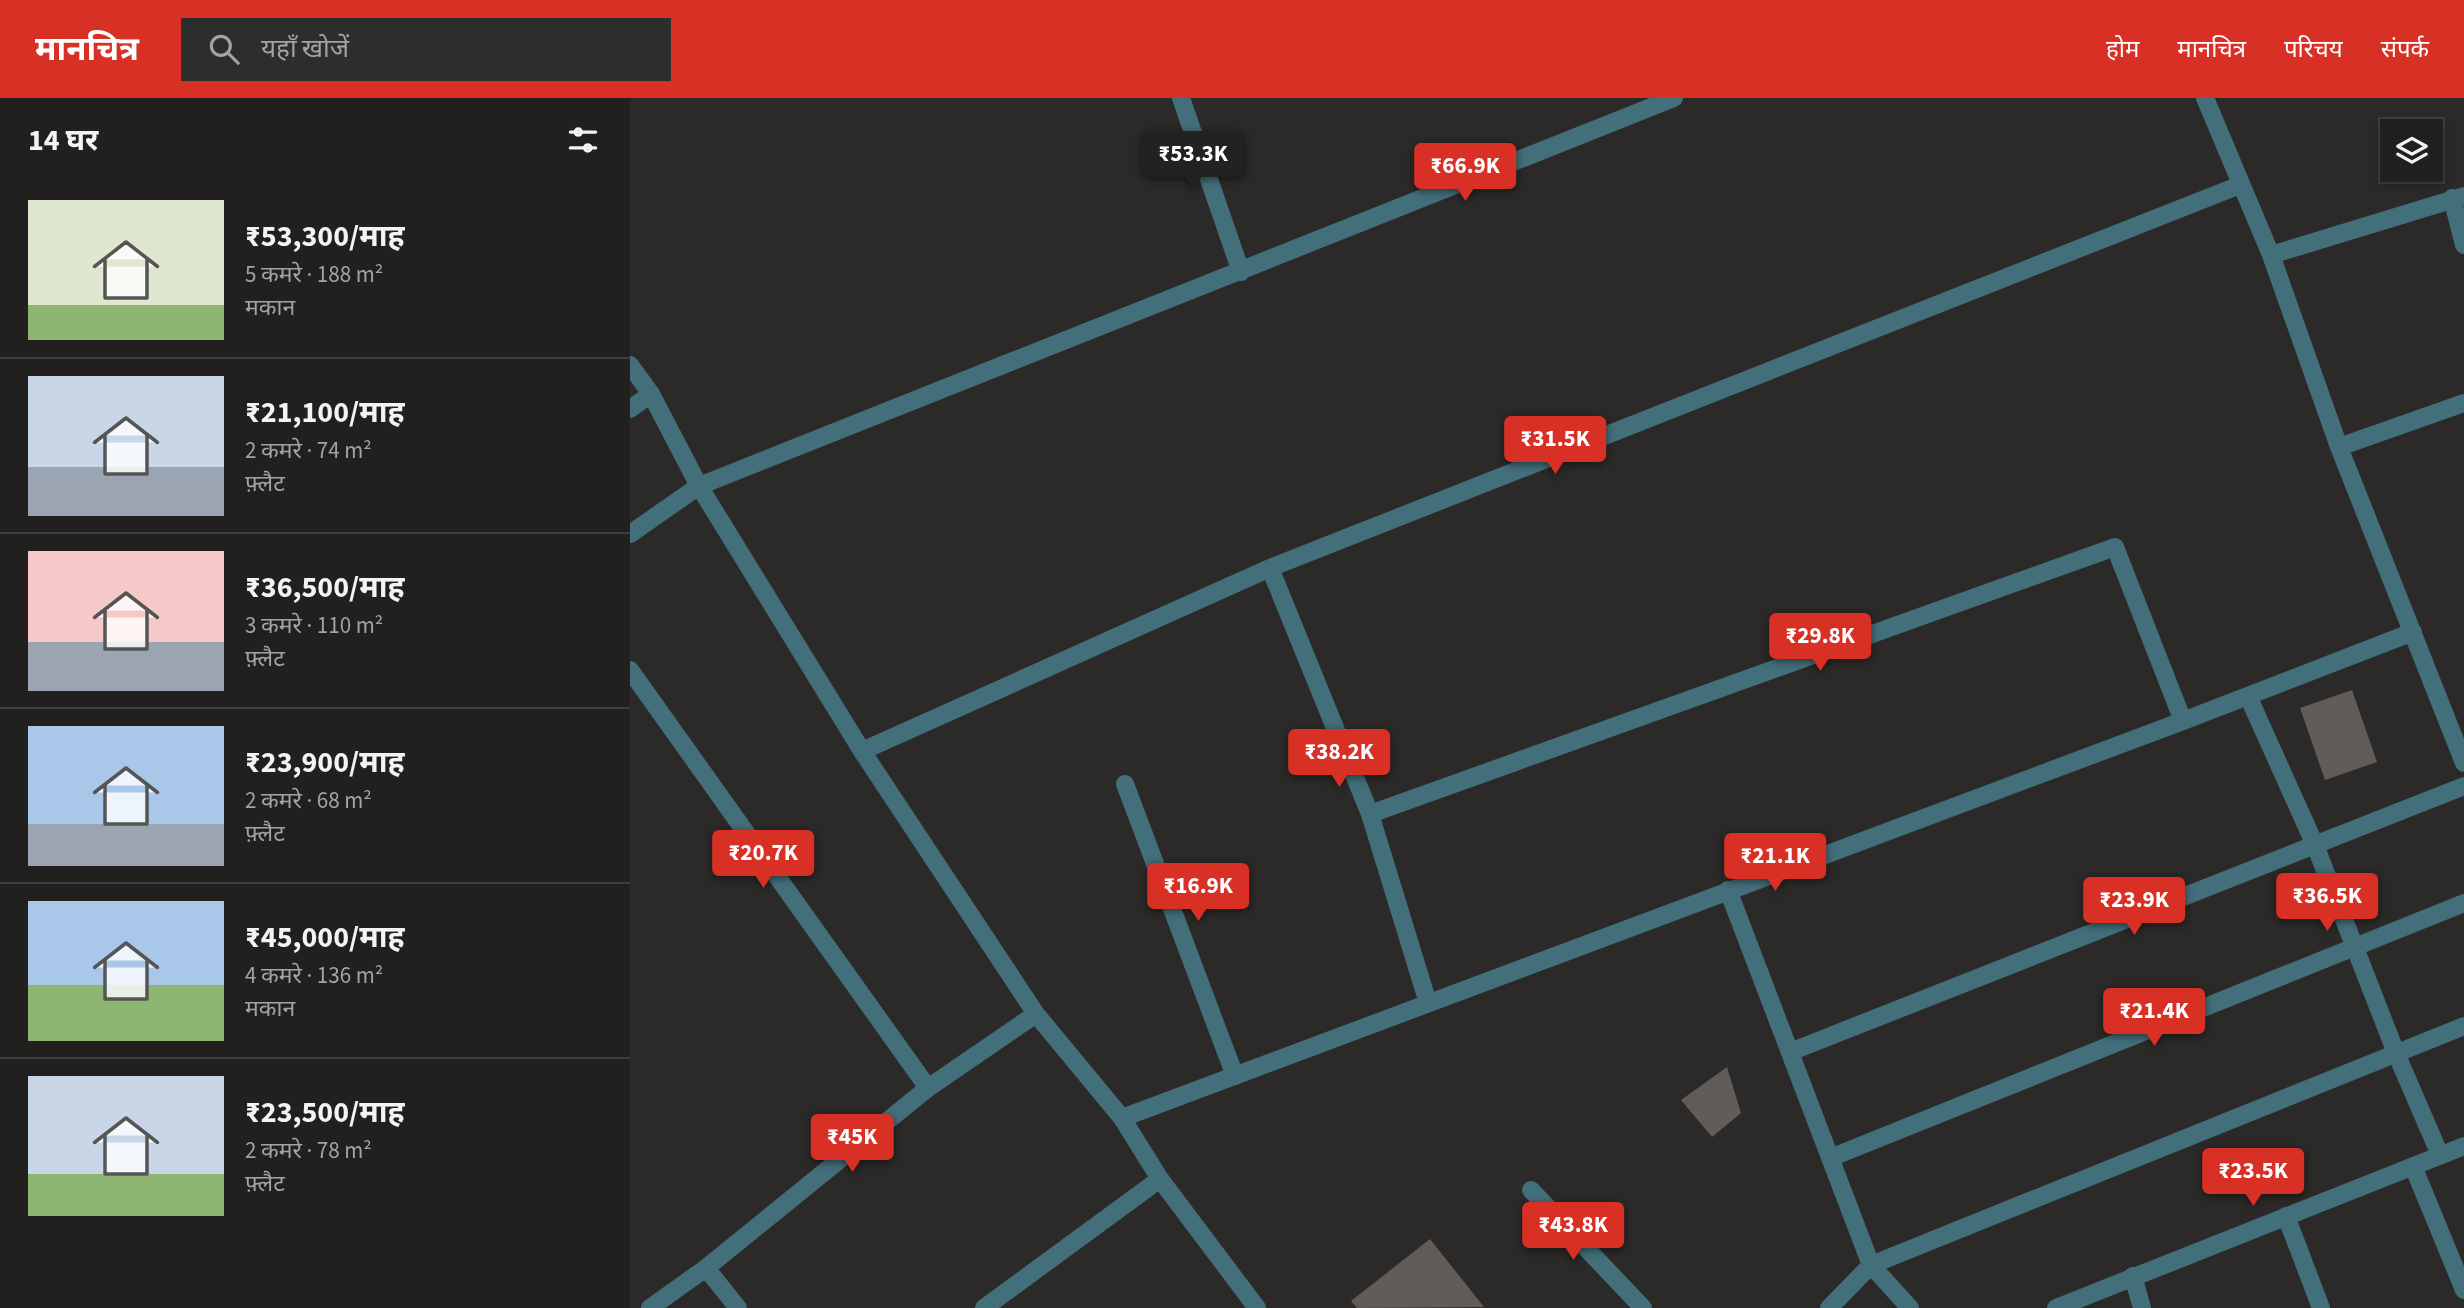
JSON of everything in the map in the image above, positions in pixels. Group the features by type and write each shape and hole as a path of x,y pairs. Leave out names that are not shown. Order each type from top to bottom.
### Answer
{"street":[{"path":"1181,98 1241,272"},
{"path":"630,534 699,486 1674,98"},
{"path":"2205,98 2271,255 2339,447 2464,763"},
{"path":"862,751 1270,568 2240,185"},
{"path":"2271,255 2458,197 2464,245"},
{"path":"630,365 651,394 699,486 862,751 1036,1014 1122,1118 1160,1179 1251,1306"},
{"path":"630,409 651,394"},
{"path":"2339,447 2464,403"},
{"path":"1370,814 2115,547 2183,721"},
{"path":"1270,568 1370,814 1428,1003"},
{"path":"1122,1118 2183,721 2413,632"},
{"path":"630,670 928,1088"},
{"path":"2248,696 2315,845 2396,1053 2440,1156"},
{"path":"1125,784 1235,1076"},
{"path":"1790,1052 2464,786"},
{"path":"1728,890 1871,1265 1910,1308"},
{"path":"1830,1158 2464,903"},
{"path":"650,1308 706,1268 928,1088 1036,1014"},
{"path":"1829,1308 1871,1265 2464,1026"},
{"path":"2056,1308 2464,1146"},
{"path":"2413,1166 2464,1290"},
{"path":"984,1308 1160,1179"},
{"path":"1531,1190 1643,1308"},
{"path":"2286,1216 2321,1308"},
{"path":"706,1268 738,1308"},
{"path":"2133,1276 2142,1308"}],"building":[{"path":"2352,690 2377,762 2325,780 2300,708"},
{"path":"1727,1067 1741,1113 1712,1137 1681,1100"},
{"path":"1430,1239 1484,1307 1357,1308 1351,1301"}]}
